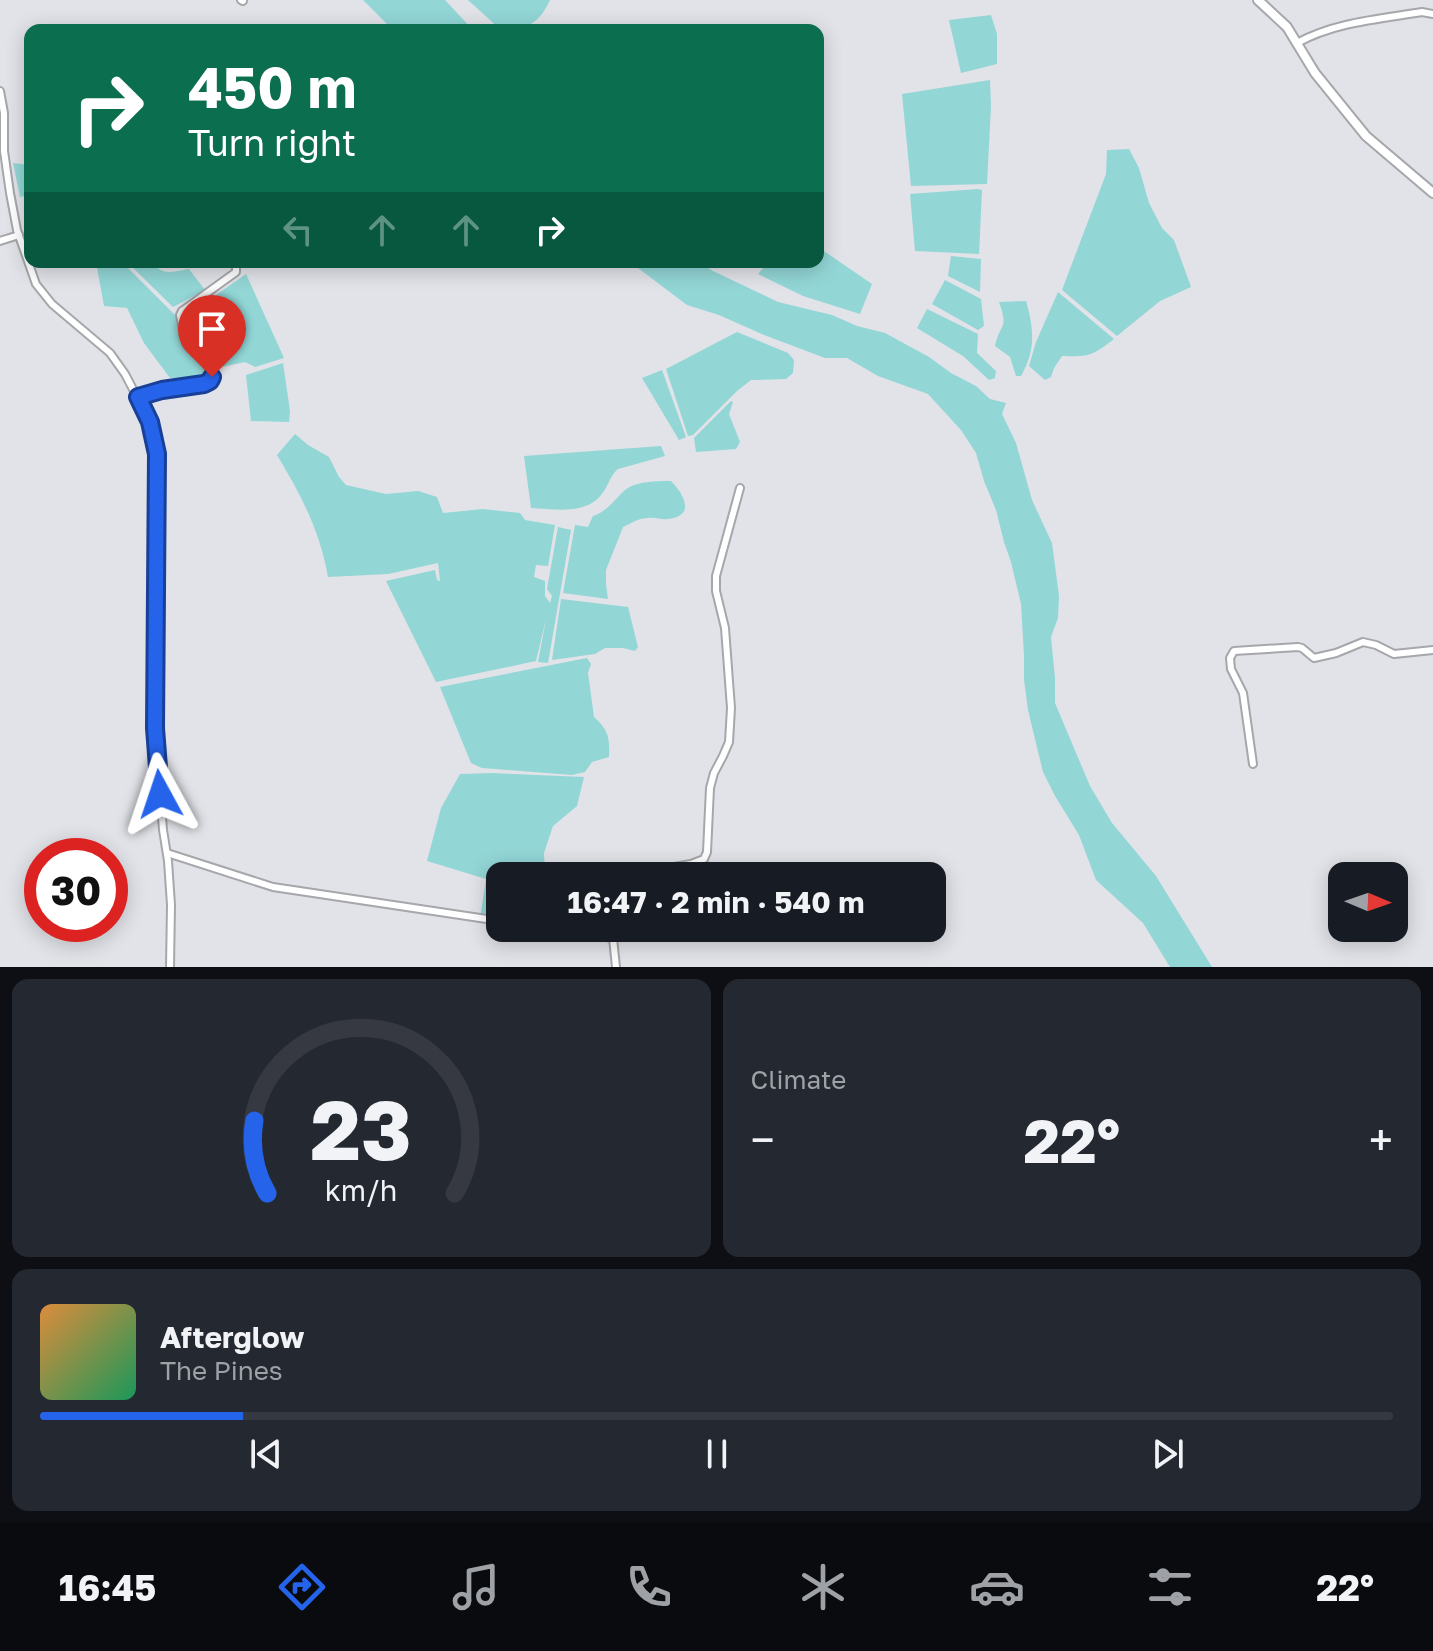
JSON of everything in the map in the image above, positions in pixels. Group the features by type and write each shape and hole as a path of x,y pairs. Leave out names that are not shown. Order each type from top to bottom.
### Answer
{"street":[{"path":"1258,0 1278,17 1315,73 1366,136 1433,193"},
{"path":"1297,43 1316,33 1348,24 1422,12 1433,14"},
{"path":"0,91 4,113 4,151 24,249"},
{"path":"0,241 19,235"},
{"path":"30,268 36,284 59,311 110,353 125,374 150,422 157,454 155,728 171,905 170,967"},
{"path":"138,397 210,381 212,377 202,353 186,344 180,315 236,272 236,268"},
{"path":"696,862 704,859 707,852 710,788 729,742 731,708 725,628 716,591 716,576 740,488"},
{"path":"1253,764 1243,693 1231,669 1230,658 1234,651 1298,647 1314,658 1363,642 1394,654 1433,650"},
{"path":"167,853 273,887 486,919"},
{"path":"613,942 616,967"}],"water":[{"path":"363,0 445,0 467,24 387,24"},
{"path":"468,0 550,0 531,24 494,24"},
{"path":"991,15 997,34 997,64 961,73 949,20"},
{"path":"990,80 987,184 911,186 902,94"},
{"path":"1129,149 1139,168 1149,203 1162,228 1174,240 1191,287 1160,301 1117,336 1062,290 1106,174 1107,150"},
{"path":"13,163 24,164 24,196 20,197"},
{"path":"982,190 979,254 915,251 910,194"},
{"path":"824,251 872,284 860,314 803,296 758,274 763,268 824,268"},
{"path":"951,256 981,259 980,292 948,276"},
{"path":"97,268 128,268 176,316 185,351 206,360 212,377 170,378 144,343 127,308 104,306"},
{"path":"133,268 157,268 169,272 189,269 205,290 173,307"},
{"path":"638,268 708,268 778,302 832,315 885,333 976,386 990,399 1006,403 1002,414 1016,443 1032,500 1052,543 1059,596 1058,618 1051,637 1055,703 1090,786 1112,823 1156,876 1212,967 1170,967 1143,923 1096,880 1079,835 1043,772 1028,710 1021,604 1011,562 976,453 961,430 928,394 878,376 847,358 825,358 687,305"},
{"path":"246,274 284,358 255,367 245,362 217,368 207,347 197,344 189,314"},
{"path":"945,280 981,299 984,326 978,330 932,304"},
{"path":"1058,292 1114,339 1090,354 1062,356 1051,377 1045,380 1029,366"},
{"path":"1026,301 1032,330 1031,348 1021,376 1016,376 1010,357 995,346 1003,322 999,302"},
{"path":"927,309 978,334 977,353 996,371 995,378 989,380 963,356 917,328"},
{"path":"737,332 788,353 794,360 793,373 786,379 751,380 693,435 688,436 666,369"},
{"path":"283,363 289,422 251,421 246,375"},
{"path":"662,370 686,437 679,440 642,378"},
{"path":"731,401 729,414 740,442 736,449 696,452 694,438"},
{"path":"295,434 329,457 346,485 386,494 418,491 437,497 443,513 483,509 520,513 525,520 555,525 548,566 536,565 534,577 545,581 545,596 550,603 552,596 547,589 558,527 571,530 548,663 538,662 546,619 536,661 436,682 386,581 435,570 440,581 438,563 388,574 328,577 308,514 277,455"},
{"path":"661,446 665,456 618,469 604,491 589,504 561,510 531,508 524,456"},
{"path":"671,481 683,498 685,509 677,517 641,519 623,527 606,570 608,599 563,593 575,525 588,527 593,516 630,487 647,482"},
{"path":"561,599 628,607 638,647 635,651 605,648 595,654 552,660"},
{"path":"587,658 591,664 588,673 594,717 607,734 609,757 592,762 585,772 572,775 482,768 471,763 440,687"},
{"path":"460,774 584,777 577,806 553,826 544,853 544,862 486,862 486,879 427,861 441,808"},
{"path":"486,879 486,919 480,918"}],"route":[{"path":"160,794 155,728 157,454 150,422 138,397 204,384 212,377"}]}
